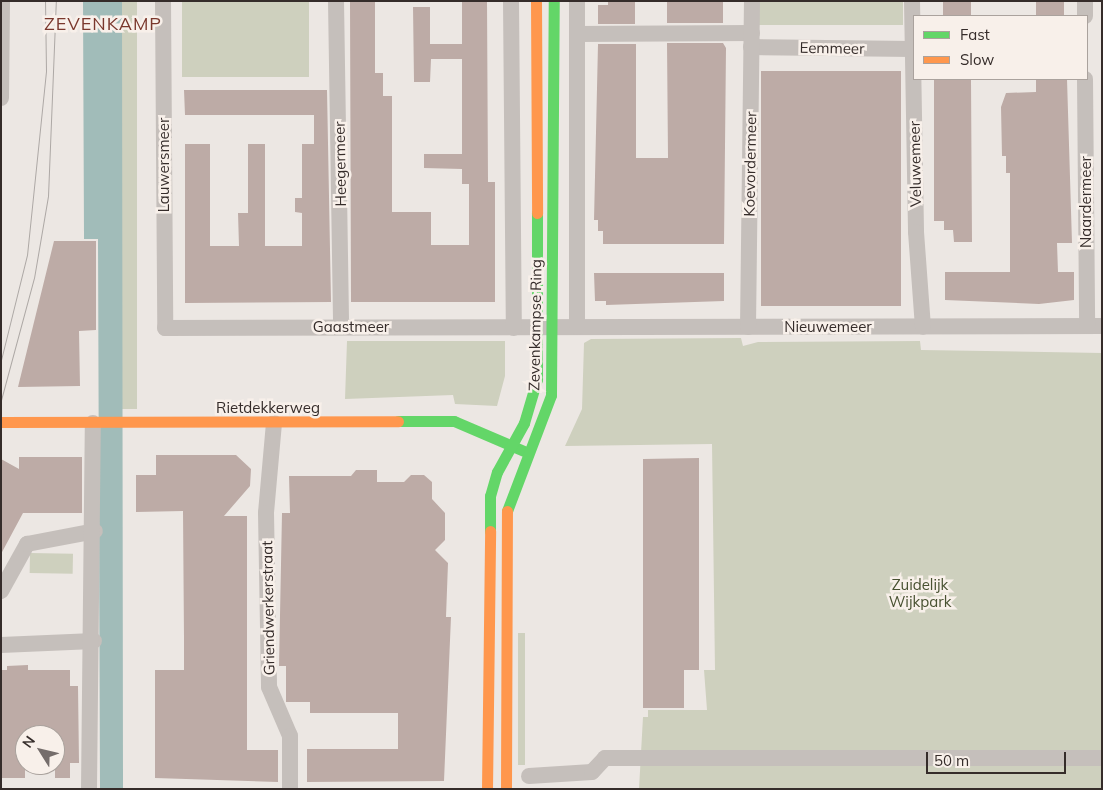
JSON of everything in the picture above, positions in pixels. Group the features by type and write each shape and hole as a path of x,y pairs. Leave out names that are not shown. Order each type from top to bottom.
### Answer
{"main road":[{"name":"Zevenkampse Ring","path":"487,789 490,496 533,400 537,328 536,1"},
{"name":"Zevenkampse Ring","path":"506,789 506,517 512,483 528,453 552,395 554,327 554,1"},
{"name":"Rietdekkerweg","path":"1,422 454,422 512,444 528,453"}],"street":[{"path":"1,98 2,1"},
{"name":"Lauwersmeer","path":"164,1 164,328"},
{"name":"Heegermeer","path":"336,1 341,326"},
{"name":"Zevenkampse Ring","path":"511,1 514,328"},
{"path":"577,327 578,1"},
{"name":"Koevordermeer","path":"748,327 752,1"},
{"name":"Veluwemeer","path":"912,1 913,50"},
{"path":"1085,1 1085,15"},
{"name":"Eemmeer","path":"577,34 751,40 913,50"},
{"name":"Veluwemeer","path":"913,80 916,232 923,327"},
{"name":"Naardermeer","path":"1085,80 1094,326"},
{"name":"Gaastmeer","path":"164,328 341,326 537,328"},
{"name":"Nieuwemeer","path":"537,328 1094,326"},
{"path":"89,789 94,423"},
{"name":"Griendwerkerstraat","path":"274,423 266,512 269,687 290,736 290,789"},
{"path":"1,591 27,544 93,527"},
{"path":"1,645 92,643"},
{"path":"529,776 592,772 605,758 1102,758"}],"green space":[{"path":"122,1 137,1 137,409 122,409"},
{"path":"182,1 309,1 309,77 182,77"},
{"path":"757,1 903,1 903,25 757,25"},
{"name":"Zuidelijk Wijkpark","path":"741,338 743,346 758,342 920,341 921,350 1102,353 1102,789 639,789 643,717 648,717 648,710 707,710 704,670 715,670 712,444 565,446 582,409 584,343 591,339"},
{"path":"347,341 505,341 505,376 497,406 455,404 453,395 345,399"},
{"path":"30,553 73,554 73,574 30,573"},
{"path":"518,633 525,633 525,765 518,765"}],"water":[{"path":"83,1 122,1 123,789 100,789 98,239 84,239"}],"building":[{"path":"350,1 375,1 375,73 383,73 383,96 392,96 392,212 431,212 431,245 469,245 469,184 462,184 462,169 424,168 424,154 462,154 462,59 431,59 430,82 414,82 413,7 430,7 430,44 462,44 462,1 487,1 488,182 495,182 495,302 351,302"},
{"path":"608,1 635,1 635,24 598,24 598,5 608,5"},
{"path":"667,1 723,1 723,23 667,23"},
{"path":"943,1 971,1 971,15 943,15"},
{"path":"1036,1 1064,1 1064,15 1036,15"},
{"path":"667,43 723,43 726,48 724,244 603,244 603,231 598,231 598,220 594,220 598,44 636,44 636,158 668,158"},
{"path":"761,71 901,71 901,306 761,306"},
{"path":"934,80 971,80 972,242 954,242 953,230 944,230 944,221 934,221"},
{"path":"1036,80 1067,80 1072,243 1057,243 1058,272 1074,272 1074,300 1039,304 945,300 945,272 1010,272 1010,173 1006,173 1006,156 1002,156 1001,107 1006,93 1036,92"},
{"path":"184,90 327,90 331,302 185,303 185,144 210,144 210,246 239,246 238,213 248,213 248,144 265,144 265,246 302,246 302,213 295,212 295,198 302,198 302,144 314,144 314,115 185,115"},
{"path":"54,241 96,241 96,330 79,331 80,386 18,387"},
{"path":"594,273 724,273 724,301 606,305 606,301 595,301"},
{"path":"156,455 236,455 251,469 250,486 224,516 247,516 247,750 278,750 278,782 155,778 155,670 184,670 183,511 136,512 136,475 156,475"},
{"path":"19,457 82,457 82,513 23,513 1,554 1,459 19,469"},
{"path":"699,458 699,670 684,670 684,708 643,708 643,459"},
{"path":"356,470 377,470 377,482 404,482 411,475 424,475 432,482 432,499 445,513 445,540 435,550 448,563 446,617 451,617 444,781 307,782 307,749 398,749 398,713 310,713 310,702 286,702 286,666 279,666 282,513 290,513 289,476 351,476"},
{"path":"28,665 28,670 70,670 70,686 78,686 79,763 70,763 70,778 55,778 55,775 65,775 65,725 15,725 15,775 25,775 25,778 1,778 1,670 7,670 7,666"}],"tram line":[{"path":"1,360 27,255 46,71 45,1"},
{"path":"1,400 34,278 48,196 56,1"}],"traffic: fast":[{"path":"507,511 551,395 554,1"},
{"path":"490,531 490,496 497,472 524,423 537,379 537,213"},
{"path":"398,421 454,421 524,451"}],"traffic: slow":[{"path":"536,1 537,213"},
{"path":"1,422 398,421"},
{"path":"506,789 507,511"},
{"path":"487,789 490,531"}],"district":[{"name":"ZEVENKAMP","path":"103,24"}]}
